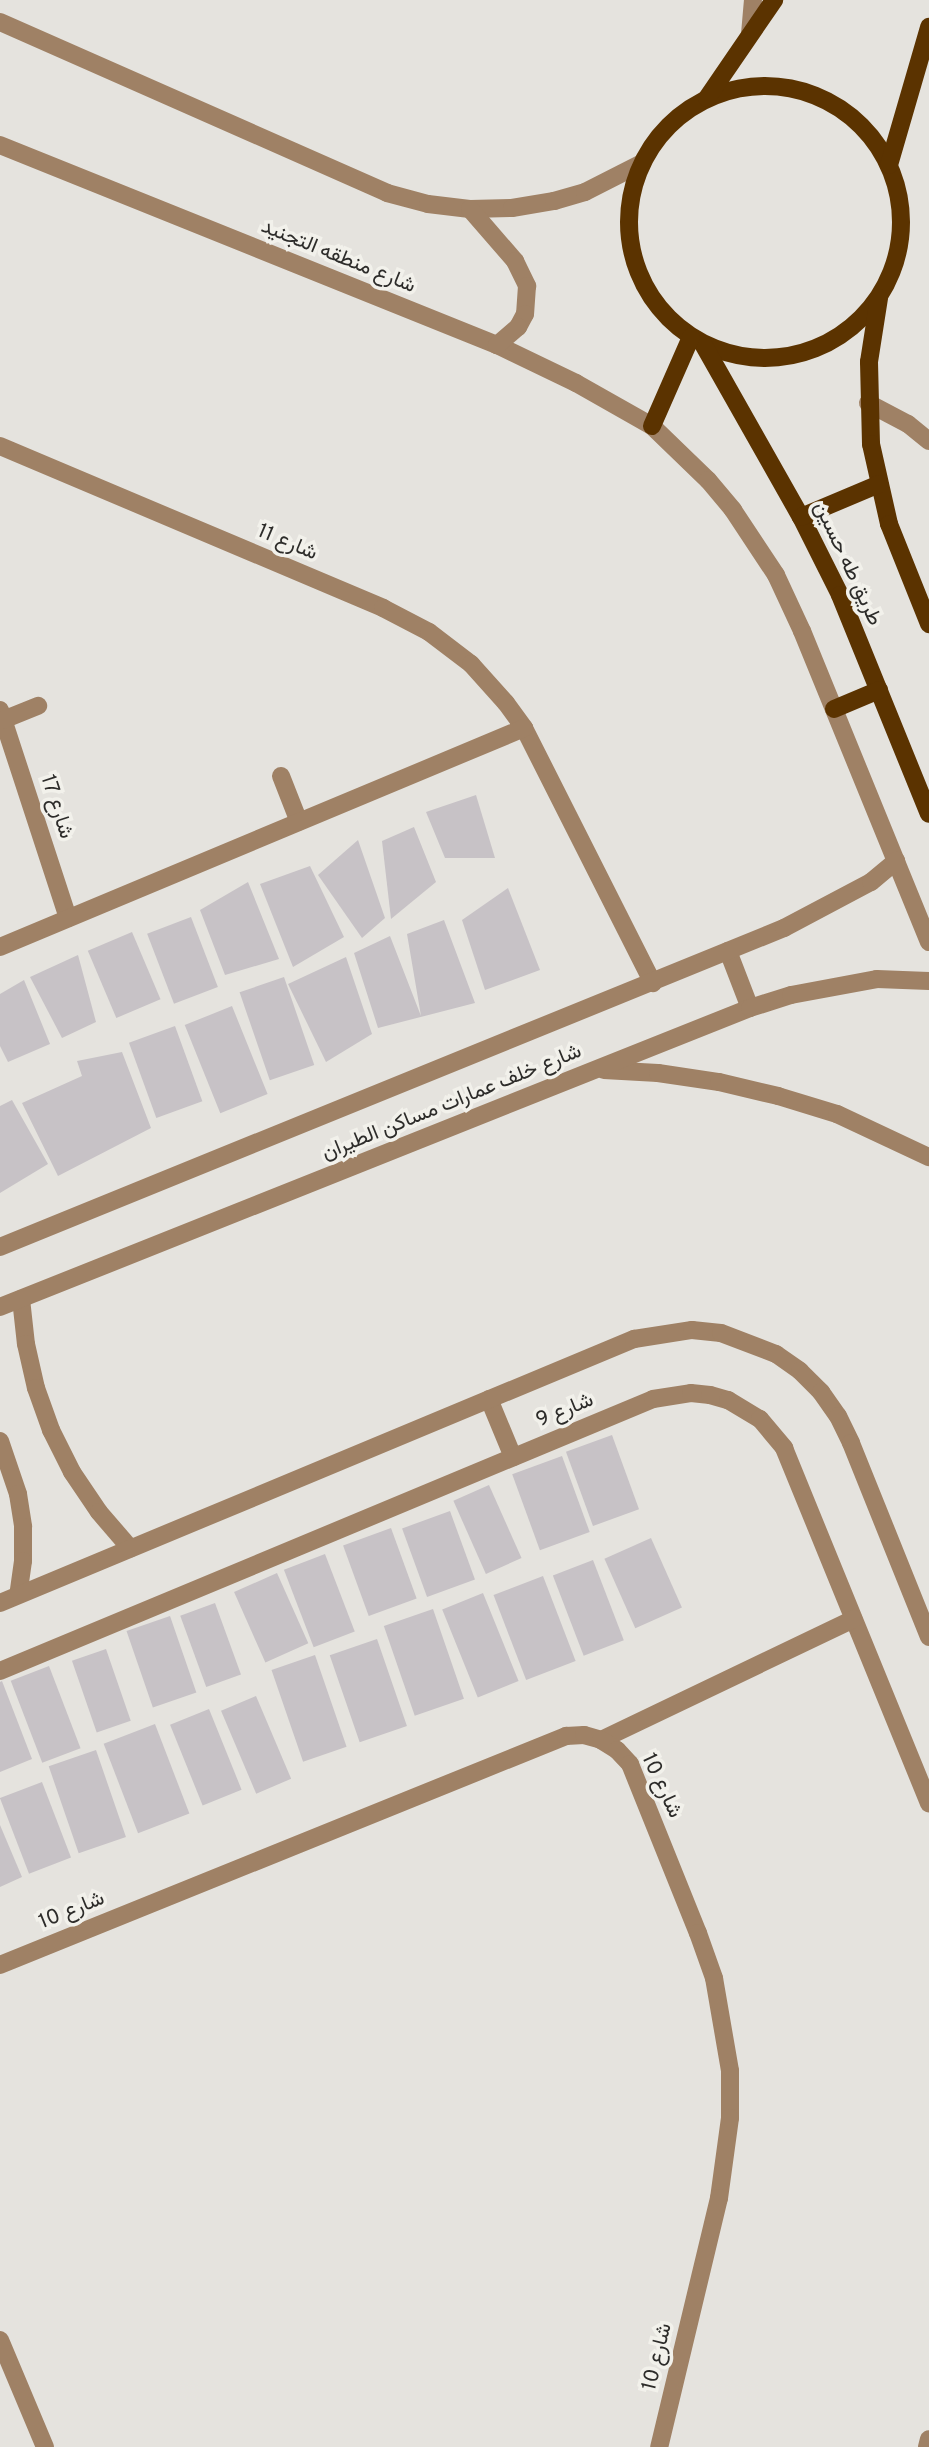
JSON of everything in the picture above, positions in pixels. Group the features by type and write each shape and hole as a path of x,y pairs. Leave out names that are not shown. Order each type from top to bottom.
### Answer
{"main road":[{"path":"707,98 774,0"},
{"path":"889,165 907,94 929,27"},
{"path":"880,297 862,319 839,337 814,350 786,358 758,359 730,354 697,340 669,319 652,298 639,272 631,245 631,204 642,163 669,125 707,98 733,89 759,85 812,93 836,105 858,121 875,141 897,186 901,232 898,255 880,297 869,362 868,403 879,484 889,524 929,624"},
{"path":"652,426 697,340"},
{"name":"طريق طه حسين","path":"697,340 801,517 840,595 929,814"},
{"path":"801,517 879,484"},
{"path":"834,709 879,690"}],"street":[{"path":"750,34 753,0"},
{"path":"0,22 387,194 428,204 470,209 512,208 554,201 604,183 642,163"},
{"name":"شارع منطقه التجنيد","path":"0,145 497,345 576,383 652,426 708,480 756,541 790,602 929,942"},
{"path":"470,209 515,261 527,286 528,301 522,321 509,338 497,345"},
{"path":"868,403 908,424 929,441"},
{"name":"شارع 11","path":"0,446 383,608 429,632 471,664 506,702 524,728 653,983"},
{"path":"2,715 38,706"},
{"name":"شارع 17","path":"2,715 68,918"},
{"path":"0,947 524,728"},
{"path":"281,776 299,822"},
{"name":"شارع خلف عمارات مساكن الطيران","path":"0,1247 784,928 871,882 896,861"},
{"path":"728,951 750,1008"},
{"name":"شارع خلف عمارات مساكن الطيران","path":"0,1307 750,1008 791,995 877,978 929,981"},
{"path":"597,1069 682,1077 778,1096 836,1114 929,1157"},
{"path":"21,1299 26,1343 36,1388 51,1430 86,1492 130,1548"},
{"name":"شارع 9","path":"0,1602 634,1339 663,1332 692,1330 721,1333 776,1354 800,1371 838,1416 929,1637"},
{"name":"شارع 9","path":"0,1671 653,1399 691,1392 728,1400 760,1419 784,1448 929,1804"},
{"path":"489,1399 513,1457"},
{"path":"0,1441 18,1494 23,1527 23,1562 18,1595"},
{"path":"601,1740 853,1619"},
{"name":"شارع 10","path":"0,1965 566,1736 584,1735 601,1740 617,1750 629,1764 714,1978 730,2071 728,2145 719,2198 659,2447"},
{"path":"0,2340 45,2447"},
{"path":"927,2447 929,2439"}],"building":[{"path":"476,795 495,858 445,858 426,812"},
{"path":"414,827 436,882 391,919 382,841"},
{"path":"358,840 385,918 362,938 318,875"},
{"path":"310,866 344,937 293,967 260,884"},
{"path":"248,882 279,959 225,975 200,910"},
{"path":"508,888 540,970 485,990 462,920"},
{"path":"191,917 218,987 174,1004 147,934"},
{"path":"444,920 475,1003 378,1028 354,953 390,936 421,1016 407,934"},
{"path":"132,932 161,999 116,1018 88,951"},
{"path":"78,955 96,1022 62,1038 30,977"},
{"path":"346,957 372,1034 326,1062 288,984"},
{"path":"284,977 314,1065 270,1080 240,992"},
{"path":"24,980 50,1044 8,1062 0,1046 0,994"},
{"path":"232,1006 268,1094 220,1113 185,1025"},
{"path":"175,1026 202,1101 156,1118 129,1043"},
{"path":"122,1052 151,1128 58,1176 22,1103 82,1076 77,1061"},
{"path":"12,1100 48,1164 0,1193 0,1106"},
{"path":"612,1435 639,1509 593,1526 566,1452"},
{"path":"562,1456 590,1532 540,1550 512,1474"},
{"path":"489,1485 522,1558 486,1574 453,1501"},
{"path":"450,1511 475,1580 427,1597 402,1528"},
{"path":"391,1528 417,1598 369,1616 343,1545"},
{"path":"651,1538 682,1607 635,1628 604,1559"},
{"path":"325,1554 355,1631 314,1647 284,1570"},
{"path":"593,1560 624,1640 584,1656 553,1575"},
{"path":"277,1573 308,1643 265,1662 234,1592"},
{"path":"543,1576 576,1661 526,1680 494,1595"},
{"path":"483,1593 519,1681 478,1698 442,1609"},
{"path":"215,1603 241,1674 206,1687 180,1616"},
{"path":"433,1609 464,1699 415,1716 384,1626"},
{"path":"170,1616 196,1693 153,1708 127,1631"},
{"path":"377,1639 407,1726 360,1742 330,1655"},
{"path":"106,1649 131,1721 97,1733 72,1661"},
{"path":"315,1655 347,1747 303,1762 272,1670"},
{"path":"49,1666 81,1748 42,1763 11,1681"},
{"path":"2,1681 32,1759 0,1772 0,1682"},
{"path":"256,1696 291,1779 256,1794 221,1711"},
{"path":"209,1709 242,1790 203,1805 170,1725"},
{"path":"155,1724 189,1814 138,1833 104,1744"},
{"path":"96,1750 126,1837 79,1853 49,1766"},
{"path":"42,1782 71,1858 29,1874 0,1798"},
{"path":"0,1825 22,1877 0,1887"}]}
